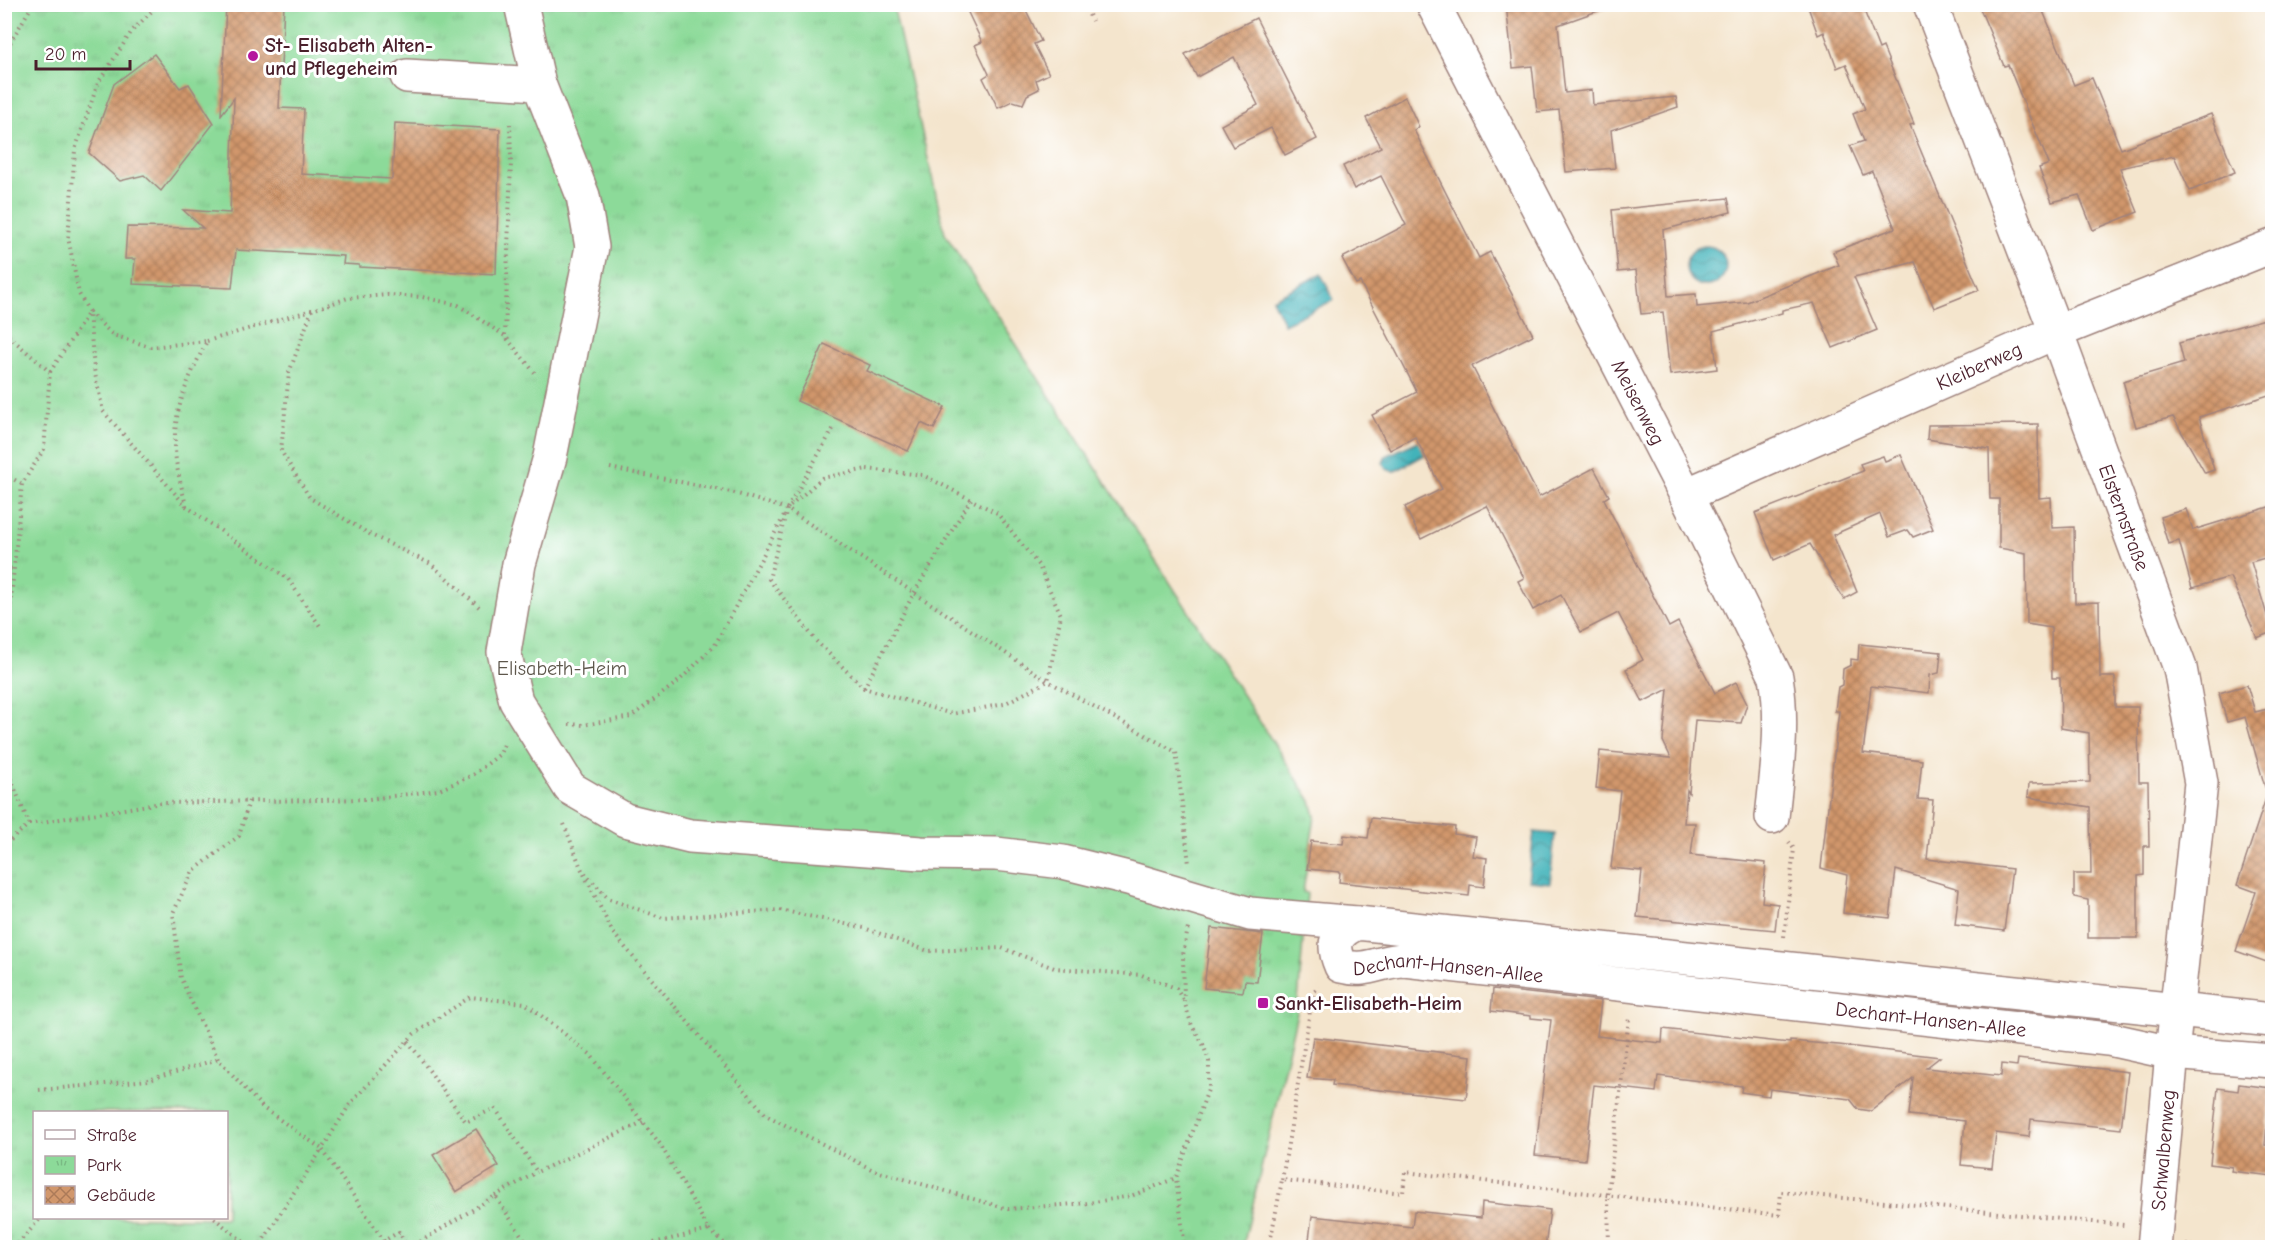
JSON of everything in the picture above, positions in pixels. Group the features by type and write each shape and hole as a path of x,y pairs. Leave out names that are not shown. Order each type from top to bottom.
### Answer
{"street":[{"path":"521,4 539,84 582,196 592,247 549,457 519,564 504,652 516,701 570,788 625,820 690,836 921,853 996,854 1063,862 1128,878 1250,914 1357,923"},
{"name":"Meisenweg","path":"1433,4 1686,495 1776,677 1780,703 1780,736 1772,817"},
{"name":"Elsternstraße","path":"1930,4 2056,332 2180,668 2200,783 2172,1053"},
{"path":"407,76 539,84"},
{"name":"Kleiberweg","path":"1686,495 2056,332 2272,246"},
{"name":"Dechant-Hansen-Allee","path":"2272,1020 1357,923 1345,929 1336,938 1336,953 1341,966 1356,969 1373,967 1388,961 1404,960 2108,1039 2172,1053 2272,1061"},
{"name":"Schwalbenweg","path":"2155,1238 2172,1053"}],"path":[{"path":"4,53 33,4"},
{"path":"159,4 132,31 98,83 75,150 68,237 79,294 89,312 113,335 152,346 207,341 348,298 388,295 422,297 458,305 505,336 535,373"},
{"path":"1084,4 1092,21"},
{"path":"505,336 512,162 510,124"},
{"path":"312,310 290,373 281,451 310,498 371,535 431,564 477,603 504,652"},
{"path":"4,673 22,484 44,449 50,372 89,312"},
{"path":"89,312 94,369 103,411 186,506 288,579 322,629"},
{"path":"4,332 50,372"},
{"path":"186,506 175,448 176,416 188,380 207,341"},
{"path":"563,723 583,725 631,717 679,681 715,645 787,509 833,429"},
{"path":"610,468 731,492 787,509 1048,681 1176,752 1193,898 1183,955 1184,1001"},
{"path":"867,469 923,475 997,513 1039,566 1061,615 1048,681 1004,704 952,714 864,688 816,641 769,579 787,509 822,478 867,469"},
{"path":"4,474 22,484"},
{"path":"864,688 914,592 971,499"},
{"path":"4,568 15,569"},
{"path":"4,846 29,824 161,803 369,799 439,790 473,775 500,754 511,728 516,701"},
{"path":"4,762 29,824"},
{"path":"249,801 239,836 193,871 172,913 181,979 218,1059 263,1107 322,1149 384,1241"},
{"path":"1772,817 1794,849 1781,968"},
{"path":"563,823 581,867 613,933 766,1115 873,1170 1008,1209 1089,1203 1131,1196 1176,1178"},
{"path":"581,867 609,899 663,918 780,910 864,928 928,951 1002,948 1054,968 1142,975 1176,988 1184,1001 1192,1026 1203,1044 1209,1061 1209,1087 1176,1178 1185,1248"},
{"path":"1269,1248 1313,993 1341,966"},
{"path":"1609,1248 1608,1194 1632,985"},
{"path":"258,1248 350,1104 414,1034 470,997 525,1003 590,1054 660,1144 709,1230 730,1248"},
{"path":"408,1041 466,1122 495,1108 537,1172"},
{"path":"39,1090 149,1080 218,1059"},
{"path":"372,1248 399,1232 409,1248 537,1172 643,1122"},
{"path":"1282,1180 1403,1192 1405,1172 1779,1215 1781,1192 2155,1238"},
{"path":"495,1197 530,1248"},
{"path":"14,1248 40,1219"},
{"path":"215,1219 251,1248"},
{"path":"632,1248 709,1230"}],"green space":[{"name":"Elisabeth-Heim","path":"5,5 893,5 945,234 1311,801 1315,816 1303,892 1307,893 1297,1013 1243,1247 5,1248"}],"water":[{"path":"1706,246 1720,252 1726,266 1720,280 1706,286 1692,280 1686,266 1692,252"},
{"path":"1321,274 1334,300 1284,324 1272,299"},
{"path":"1420,440 1425,455 1394,472 1386,469 1383,463 1386,456"},
{"path":"1534,832 1555,834 1550,883 1528,881"}],"building":[{"path":"226,4 284,4 279,108 304,109 301,174 392,179 395,123 500,129 496,274 359,267 359,265 343,264 344,256 236,250 232,288 133,284 135,259 125,259 127,227 203,228 183,210 230,213 234,98 221,115"},
{"path":"964,4 1023,4 1041,41 1034,44 1049,74 1036,80 1039,89 1027,95 1023,104 1013,101 998,108 983,78 989,74 975,45 982,42"},
{"path":"1506,4 1605,4 1606,8 1558,25 1565,93 1592,90 1593,105 1676,97 1678,107 1611,130 1615,168 1566,172 1559,110 1537,112 1532,66 1513,68"},
{"path":"1807,4 1882,4 1865,13 1879,49 1883,47 1914,124 1910,125 1979,290 1934,308 1915,262 1854,277 1877,330 1833,348 1814,303 1782,310 1782,313 1713,331 1717,369 1670,375 1663,312 1641,314 1636,270 1618,272 1612,210 1728,198 1731,212 1663,230 1668,296 1696,294 1697,307 1747,302 1839,265 1833,252 1895,228 1872,171 1863,175 1850,146 1864,141 1853,114 1865,109 1846,64 1837,68 1824,32 1818,35"},
{"path":"1978,4 2040,4 2074,85 2092,78 2121,149 2211,114 2235,172 2190,191 2174,156 2120,168 2138,212 2093,230 2079,195 2052,202 2039,168 2049,164 2008,65 2004,66"},
{"path":"1256,18 1317,139 1285,155 1271,128 1233,147 1221,125 1258,105 1234,57 1197,77 1185,54"},
{"path":"154,54 180,88 189,84 214,123 161,191 144,175 120,181 89,153 114,84"},
{"path":"1405,97 1419,127 1414,130 1479,258 1490,252 1533,335 1472,366 1539,497 1594,468 1609,496 1604,499 1669,627 1678,622 1715,693 1736,682 1747,704 1741,723 1695,720 1684,823 1695,823 1691,855 1766,863 1762,902 1778,904 1775,930 1637,917 1642,871 1611,868 1620,791 1596,788 1600,751 1671,758 1663,741 1668,689 1643,702 1626,669 1643,660 1618,613 1581,632 1561,595 1533,610 1518,581 1524,578 1487,506 1421,539 1405,507 1442,489 1415,437 1390,450 1372,415 1417,392 1360,282 1356,284 1342,258 1406,225 1381,176 1354,189 1343,166 1381,147 1366,118"},
{"path":"2272,317 2272,394 2199,417 2214,470 2205,473 2173,417 2136,427 2123,381 2184,363 2179,343"},
{"path":"824,344 870,365 867,371 945,407 934,429 921,423 908,451 797,401"},
{"path":"2038,424 2039,498 2051,497 2052,528 2074,527 2075,603 2099,602 2100,677 2115,677 2115,707 2138,707 2139,782 2148,782 2149,846 2144,846 2144,875 2138,876 2138,938 2088,938 2088,900 2074,897 2074,874 2091,874 2090,807 2028,797 2029,783 2090,782 2089,733 2061,728 2060,678 2052,678 2051,628 2027,624 2026,553 1999,548 1999,499 1990,499 1989,449 1927,439 1928,425"},
{"path":"1901,455 1933,529 1913,537 1908,530 1889,537 1880,514 1833,535 1857,592 1844,599 1810,544 1774,560 1755,513 1863,471 1860,464 1883,456 1885,461"},
{"path":"2272,506 2272,556 2251,562 2272,632 2257,638 2230,577 2192,588 2179,541 2168,544 2160,517 2186,509 2193,530"},
{"path":"1859,644 1941,652 1939,673 1930,675 1929,693 1871,686 1863,753 1922,760 1918,799 1933,800 1927,859 2012,869 2004,931 1955,925 1959,889 1896,870 1890,918 1843,913 1847,875 1821,868 1839,711 1835,711 1838,687 1842,685 1843,669 1851,665 1851,659 1858,660"},
{"path":"2247,685 2255,712 2272,708 2272,786 2265,787 2245,717 2227,722 2219,693"},
{"path":"2268,792 2272,793 2272,964 2236,951 2256,892 2237,885"},
{"path":"1371,818 1455,827 1454,834 1476,837 1473,856 1487,858 1484,887 1470,885 1469,896 1339,882 1340,872 1307,869 1311,841 1343,844 1344,835 1368,838"},
{"path":"1211,928 1263,934 1257,982 1245,981 1243,992 1204,988"},
{"path":"1493,989 1601,1001 1597,1036 1662,1043 1663,1029 1790,1043 1790,1041 1839,1045 1940,1057 1926,1068 2001,1076 2002,1064 2017,1066 2018,1059 2128,1072 2121,1129 2031,1119 2029,1137 1996,1133 1992,1168 1961,1165 1965,1121 1909,1115 1913,1078 1871,1111 1858,1109 1850,1099 1770,1089 1769,1096 1741,1092 1742,1086 1658,1076 1656,1092 1594,1085 1585,1160 1535,1155 1551,1020 1491,1011"},
{"path":"1313,1037 1471,1056 1466,1099 1332,1085 1333,1080 1307,1078"},
{"path":"2239,1084 2271,1088 2265,1145 2272,1146 2272,1176 2231,1171 2232,1167 2210,1164 2218,1088 2238,1091"},
{"path":"476,1129 499,1166 456,1192 433,1155"},
{"path":"1482,1202 1550,1210 1545,1248 1308,1248 1312,1216 1412,1227 1414,1211 1481,1218"}],"place":[{"name":"St- Elisabeth Alten- und Pflegeheim","path":"253,56"},
{"name":"Sankt-Elisabeth-Heim","path":"1263,1003"}]}
